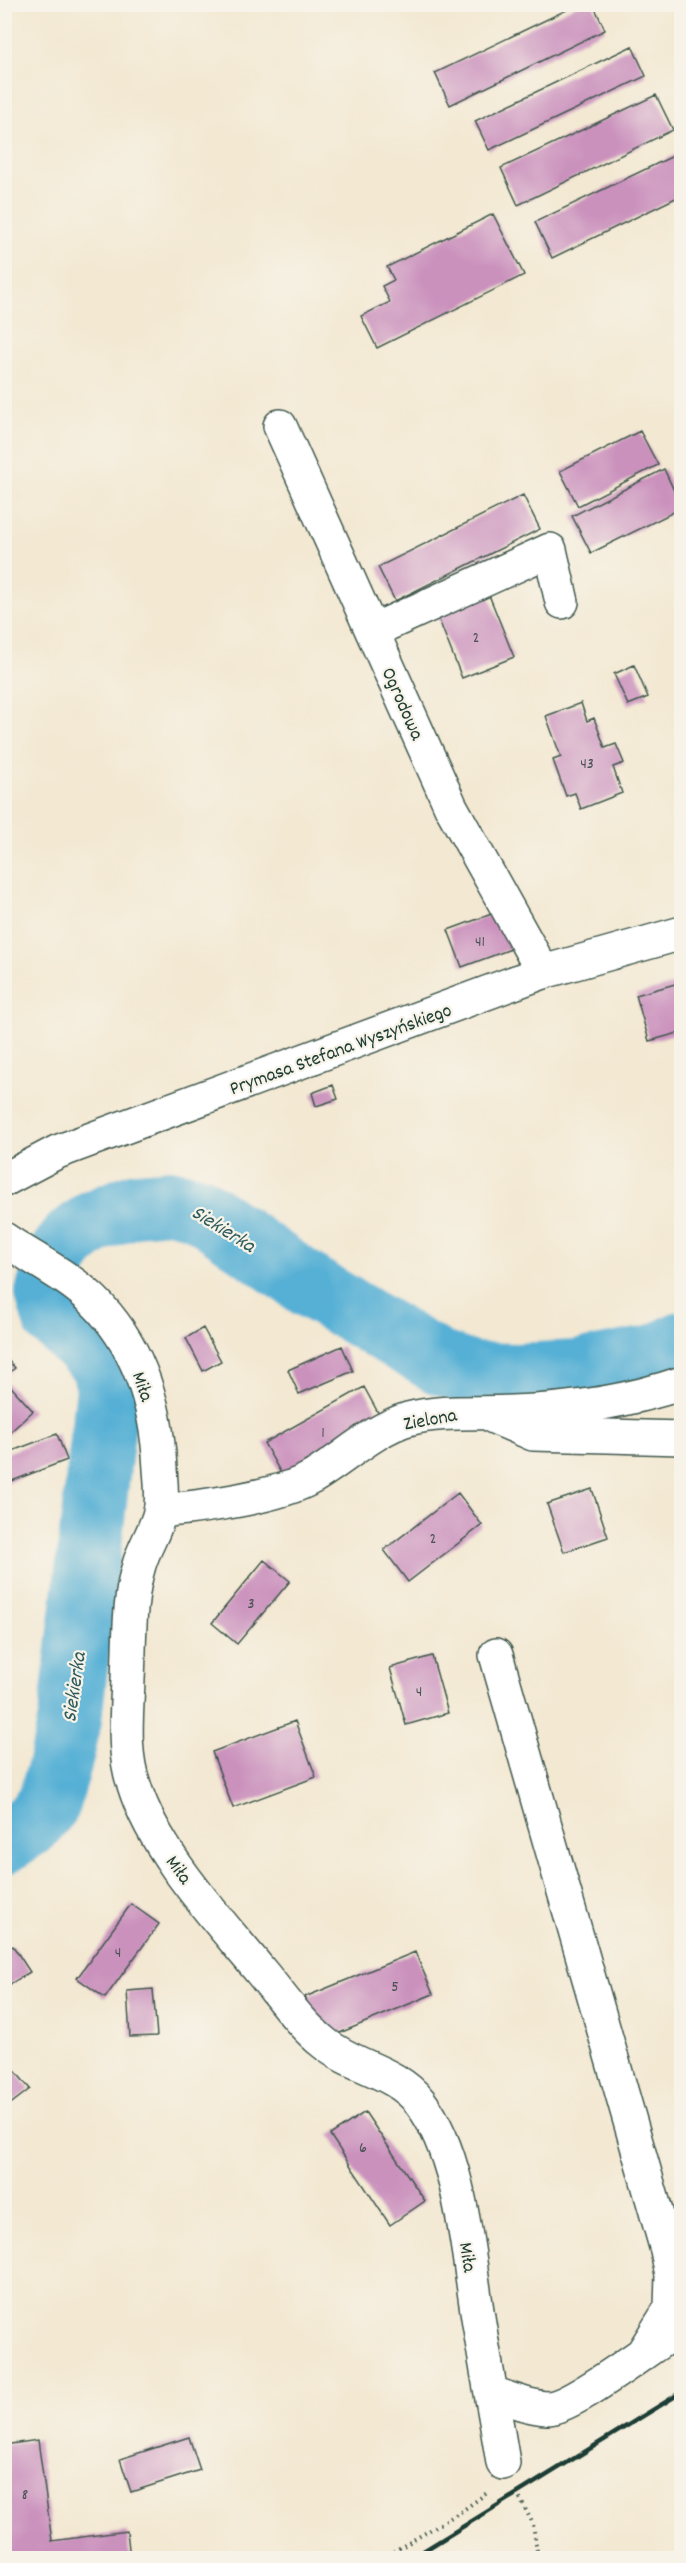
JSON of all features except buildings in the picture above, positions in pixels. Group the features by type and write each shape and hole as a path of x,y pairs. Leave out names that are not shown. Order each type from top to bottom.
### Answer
{"street":[{"name":"Ogrodowa","path":"280,426 451,807 543,972"},
{"path":"372,631 550,550 562,602"},
{"name":"Prymasa Stefana Wyszyńskiego","path":"4,1180 57,1152 543,972 681,933"},
{"name":"Miła","path":"16,1247 85,1293 115,1326 138,1366 148,1392 159,1444 160,1511 139,1565 130,1616 127,1762 134,1788 149,1821 171,1859 308,2030 341,2055 395,2080 423,2105 441,2141 450,2166 465,2231 502,2463"},
{"name":"Zielona","path":"160,1511 190,1508 292,1486 310,1479 388,1427 405,1420 444,1413 544,1411 584,1406 681,1383"},
{"path":"485,1412 533,1434 681,1438"},
{"path":"496,1655 667,2250 672,2275 671,2308 644,2351"},
{"path":"492,2393 524,2404 549,2408 573,2399 681,2328"}],"path":[{"path":"383,2559 462,2511 488,2492 502,2463"},
{"path":"502,2463 533,2524 538,2559"}],"waterway":[{"name":"Siekierka","path":"4,1842 31,1824 49,1803 70,1719 108,1388 102,1363 54,1317 47,1293 58,1257 71,1239 95,1221 137,1204 170,1201 197,1207 311,1287 438,1362 472,1374 517,1375 577,1372 655,1357 682,1343"}],"railway":[{"path":"412,2558 682,2392"}]}
